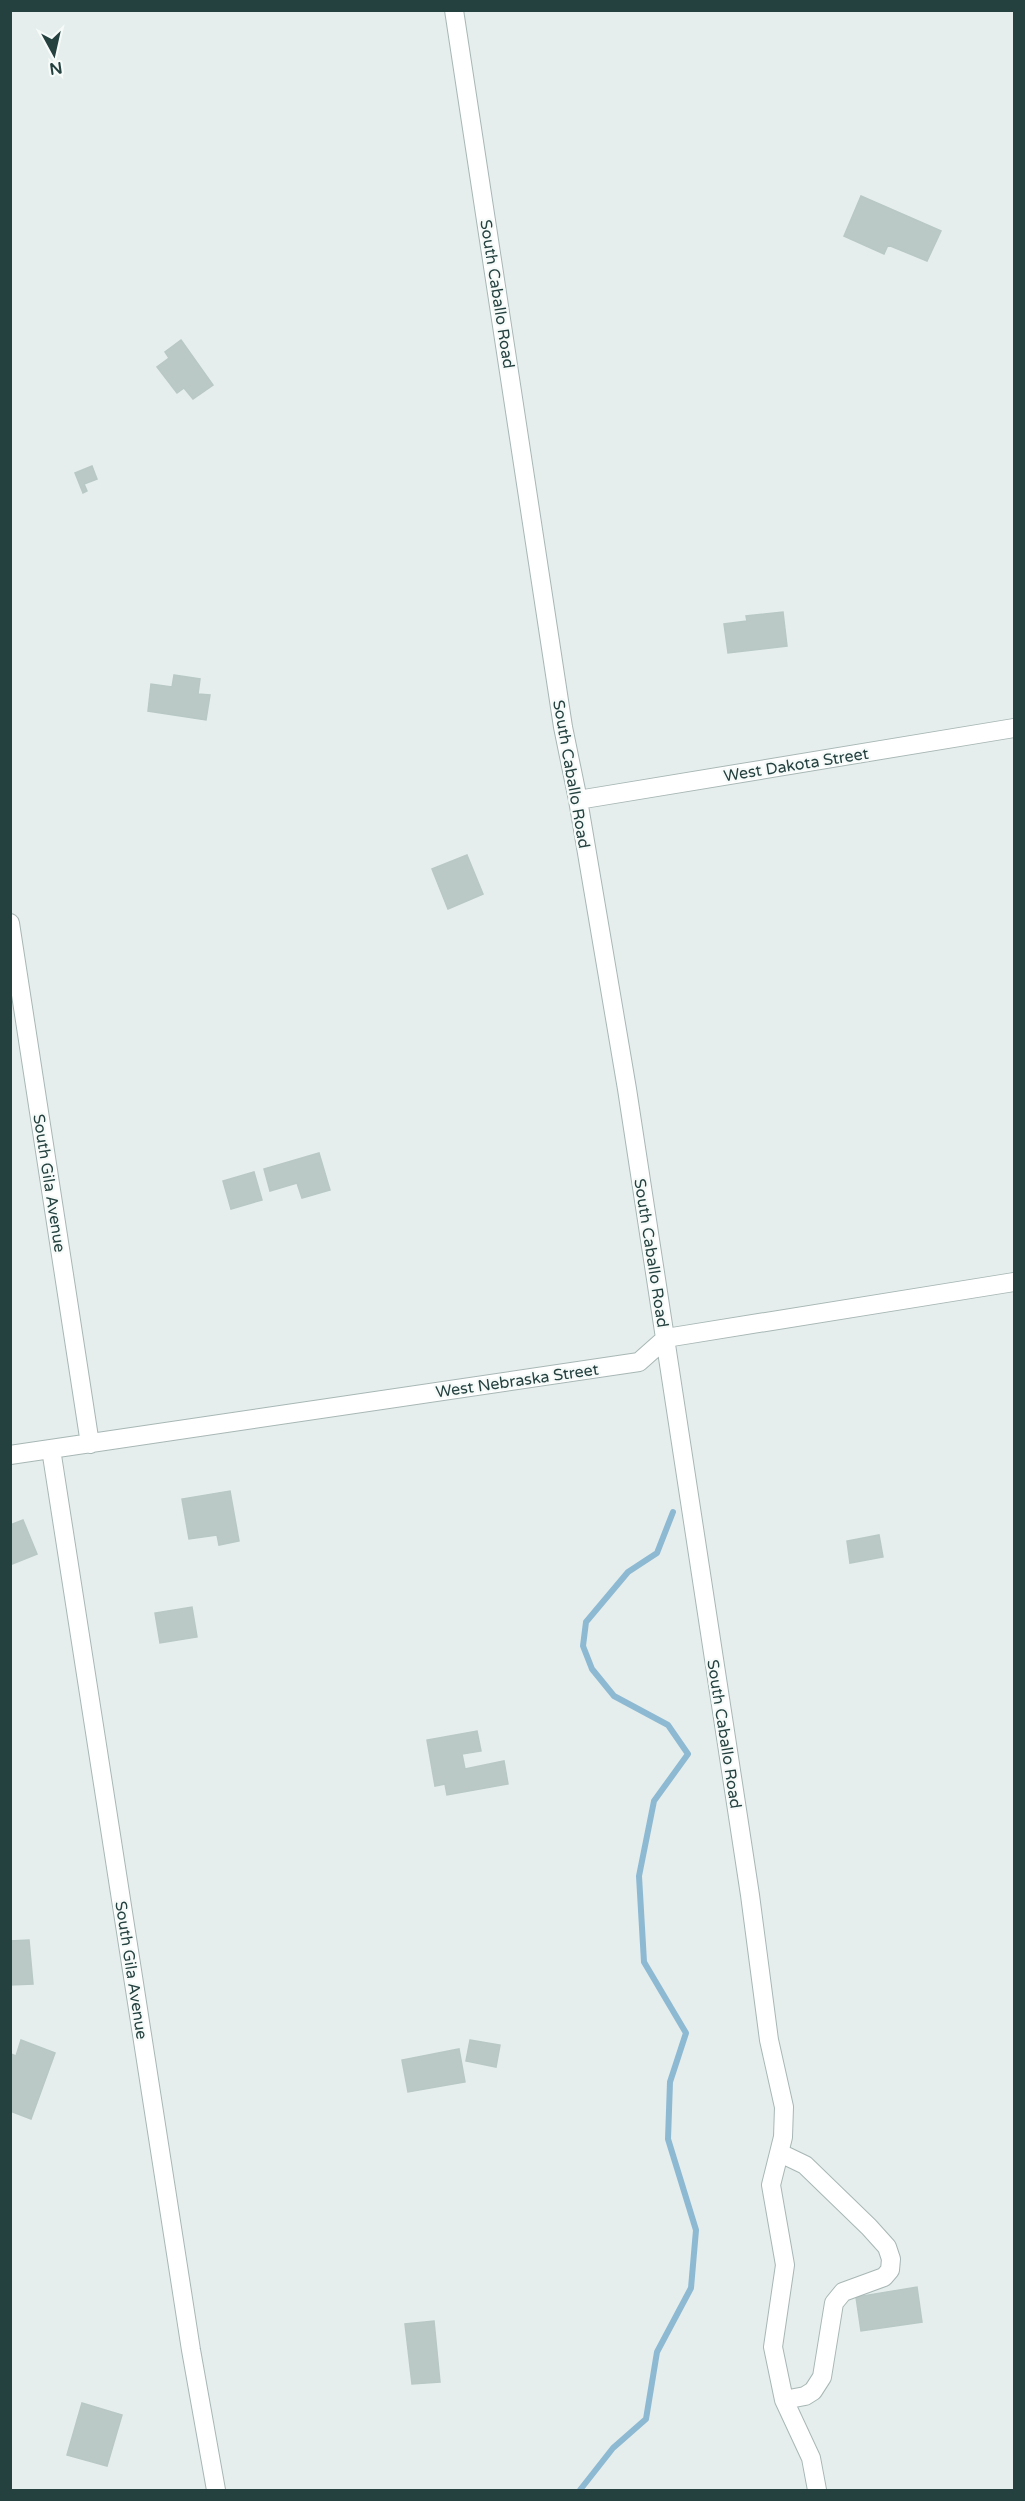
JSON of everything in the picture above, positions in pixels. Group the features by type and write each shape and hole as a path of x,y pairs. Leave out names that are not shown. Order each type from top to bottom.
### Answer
{"street":[{"name":"South Caballo Road","path":"454,10 562,727 578,800 666,1338 770,2040 784,2107 780,2153 771,2185 785,2265 773,2347 784,2400 811,2458 817,2490"},
{"name":"West Dakota Street","path":"578,800 1014,728"},
{"name":"South Gila Avenue","path":"10,923 90,1444"},
{"path":"666,1338 1014,1282"},
{"name":"West Nebraska Street","path":"10,1455 639,1362 666,1338"},
{"name":"South Gila Avenue","path":"51,1449 189,2338 216,2490"},
{"path":"780,2153 805,2165 887,2247 891,2259 890,2270 884,2277 843,2292 834,2303 822,2377 813,2391 805,2396 784,2400"}],"building":[{"path":"861,196 941,231 927,261 888,245 884,254 844,236"},
{"path":"181,340 213,385 193,399 184,388 177,393 157,367 169,358 165,352"},
{"path":"92,466 97,479 84,484 87,491 83,493 75,473"},
{"path":"783,612 787,646 728,653 724,624 747,621 746,616"},
{"path":"174,675 200,679 198,694 210,695 206,720 148,711 151,684 172,687"},
{"path":"467,855 483,894 448,909 432,869"},
{"path":"319,1153 330,1190 302,1198 297,1183 270,1191 264,1169"},
{"path":"254,1172 262,1200 231,1209 223,1181"},
{"path":"230,1491 239,1541 219,1545 217,1535 189,1539 182,1499"},
{"path":"23,1520 37,1554 10,1565 10,1525"},
{"path":"879,1535 883,1557 850,1563 847,1541"},
{"path":"192,1607 197,1637 160,1643 155,1613"},
{"path":"477,1731 481,1751 462,1754 465,1769 504,1761 508,1784 447,1795 445,1784 435,1786 427,1740"},
{"path":"29,1940 33,1984 10,1985 10,1941"},
{"path":"21,2040 55,2053 31,2119 10,2111 10,2057 11,2054 16,2056"},
{"path":"470,2040 500,2045 496,2067 466,2061"},
{"path":"459,2049 465,2082 408,2092 402,2060"},
{"path":"917,2287 922,2322 861,2331 856,2297"},
{"path":"434,2321 440,2382 412,2384 405,2324"},
{"path":"82,2403 122,2415 107,2466 67,2455"}],"waterway":[{"path":"580,2490 613,2448 646,2419 657,2352 691,2288 696,2230 668,2139 670,2082 686,2033 644,1962 639,1876 654,1801 688,1754 668,1725 614,1696 592,1669 583,1646 586,1622 628,1572 657,1553 673,1512"}]}
